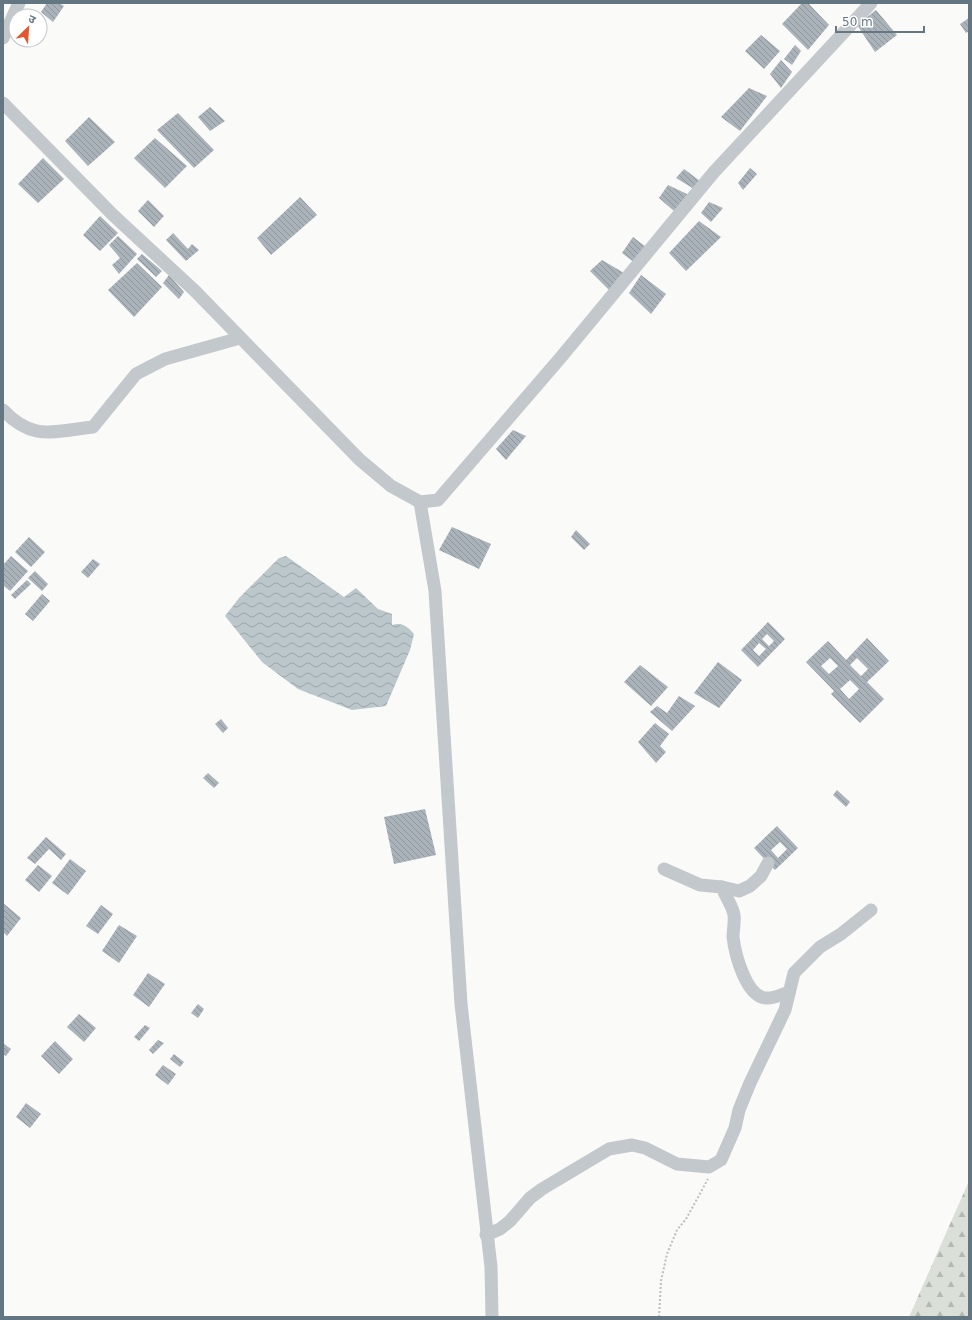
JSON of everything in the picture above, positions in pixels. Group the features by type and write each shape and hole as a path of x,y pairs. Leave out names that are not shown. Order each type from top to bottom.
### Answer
{"street":[{"path":"3,38 19,3"},
{"path":"3,103 40,138 113,215 195,291 360,460 391,486 420,502 438,500 562,356 714,172 871,3"},
{"path":"3,410 15,423 38,433 93,427 136,374 166,359 240,338"},
{"path":"420,502 435,591 460,1004 486,1235 491,1267 492,1317"},
{"path":"664,869 700,885 722,887 739,891 750,886 761,876 768,863"},
{"path":"722,887 734,915 733,937 736,952 742,971 751,988 757,996 767,999 789,992"},
{"path":"486,1235 500,1229 510,1221 530,1198 542,1189 609,1149 632,1145 645,1148 677,1164 708,1167 721,1160 750,1083 785,1010 794,973 808,958 841,934 870,910"}],"path":[{"path":"659,1317 661,1281 667,1254 677,1230 686,1219 710,1176 714,1164"}],"green space":[{"path":"969,1181 969,1317 909,1317"}],"water":[{"path":"286,556 344,597 356,588 378,609 392,614 392,625 404,625 414,634 410,650 386,706 352,710 298,689 262,662 225,616 239,598 279,558"}],"building":[{"path":"47,3 59,3 64,6 53,22 48,18 48,8 44,8"},
{"path":"802,3 808,3 829,25 808,50 782,24"},
{"path":"876,10 897,35 875,52 857,25"},
{"path":"969,18 969,31 966,33 960,24"},
{"path":"761,35 780,51 764,69 745,51"},
{"path":"795,45 801,51 792,65 784,59"},
{"path":"781,60 792,72 781,88 770,74"},
{"path":"749,88 767,96 740,131 721,117"},
{"path":"210,107 225,121 210,131 198,117"},
{"path":"178,113 214,150 194,168 157,130"},
{"path":"89,117 115,142 88,166 65,141"},
{"path":"155,138 187,166 165,188 134,158"},
{"path":"43,158 64,179 38,203 18,184"},
{"path":"750,168 757,174 743,190 738,183"},
{"path":"684,169 700,181 694,189 676,178"},
{"path":"668,185 689,195 674,211 659,198"},
{"path":"300,197 317,215 271,255 257,238"},
{"path":"148,200 164,216 154,227 138,211"},
{"path":"709,202 723,208 711,222 701,213"},
{"path":"100,216 118,233 100,251 83,235"},
{"path":"699,221 721,237 686,271 669,253"},
{"path":"173,233 188,249 192,244 199,250 186,261 166,240"},
{"path":"118,236 137,254 119,274 112,265 120,258 109,245"},
{"path":"633,237 646,247 635,263 622,253"},
{"path":"142,254 162,271 156,277 137,259"},
{"path":"602,260 624,273 609,290 590,271"},
{"path":"137,263 162,287 134,317 108,290"},
{"path":"169,275 184,292 179,299 163,283"},
{"path":"641,275 666,294 651,314 629,293"},
{"path":"513,430 526,436 506,460 496,449"},
{"path":"452,527 491,544 479,569 439,550"},
{"path":"576,530 590,544 584,550 571,537"},
{"path":"29,537 45,552 31,567 15,552"},
{"path":"11,556 28,571 10,591 3,585 3,565"},
{"path":"93,559 100,564 88,578 81,572"},
{"path":"35,571 48,584 42,591 28,578"},
{"path":"27,580 31,584 15,599 11,595"},
{"path":"42,594 50,601 33,621 25,614"},
{"path":"768,622 785,639 758,667 741,650","holes":["767,634 774,641 769,646 762,639","759,643 766,649 759,656 753,650"]},
{"path":"867,638 889,661 867,682 884,699 860,723 831,694 834,691 806,662 828,641 846,660","holes":["830,658 838,666 829,674 821,666","857,658 868,669 861,676 850,665","850,680 859,689 849,699 840,689"]},
{"path":"718,662 742,680 719,708 694,693"},
{"path":"640,665 668,687 651,706 624,682"},
{"path":"679,696 695,706 672,731 650,712 657,706 667,713"},
{"path":"221,719 228,728 223,733 215,724"},
{"path":"655,723 669,734 660,746 666,752 656,763 638,742"},
{"path":"208,773 219,783 214,788 203,778"},
{"path":"837,790 850,802 846,807 833,795"},
{"path":"425,809 436,855 394,864 384,817"},
{"path":"777,826 798,848 775,870 754,848","holes":["780,842 787,849 778,858 771,850"]},
{"path":"46,837 66,854 61,860 49,849 35,864 27,858"},
{"path":"70,859 86,871 68,895 52,883"},
{"path":"38,865 52,876 39,892 25,880"},
{"path":"3,903 21,918 7,936 3,932"},
{"path":"101,905 113,914 98,934 86,926"},
{"path":"119,925 137,936 119,963 102,951"},
{"path":"148,973 165,984 149,1007 133,995"},
{"path":"198,1004 204,1009 198,1018 191,1013"},
{"path":"79,1014 96,1028 84,1042 67,1027"},
{"path":"145,1025 150,1028 139,1041 134,1037"},
{"path":"158,1040 164,1043 153,1054 149,1050"},
{"path":"55,1041 73,1059 59,1074 41,1056"},
{"path":"3,1043 11,1049 6,1056 3,1054"},
{"path":"174,1054 184,1062 180,1067 170,1059"},
{"path":"163,1065 176,1074 168,1085 155,1075"},
{"path":"26,1103 41,1114 30,1128 16,1117"}]}
